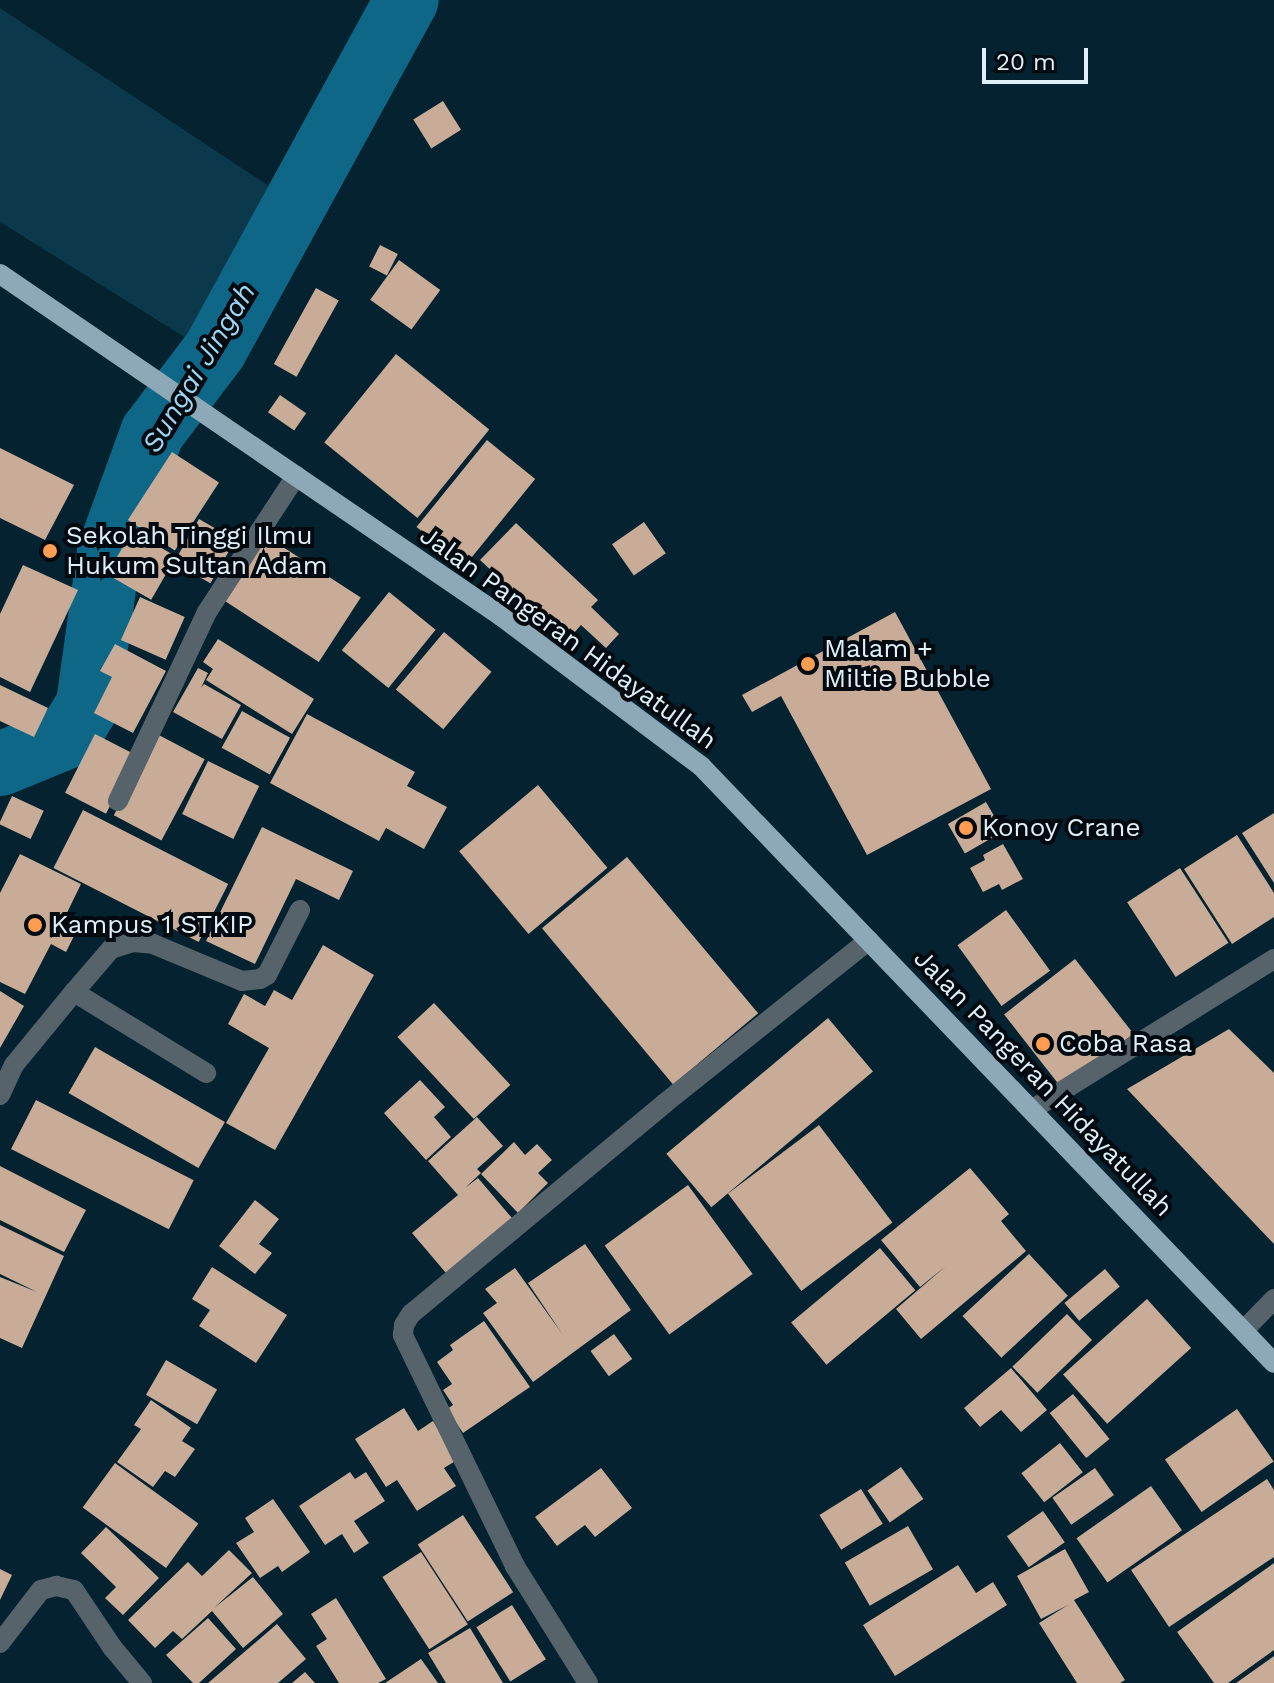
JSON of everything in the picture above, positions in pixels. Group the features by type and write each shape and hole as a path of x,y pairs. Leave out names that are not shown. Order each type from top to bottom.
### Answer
{"main road":[{"name":"Jalan Pangeran Hidayatullah","path":"0,274 501,616 701,766 1274,1363"}],"street":[{"path":"118,801 207,612 296,476"},
{"path":"0,1095 14,1065 111,949 132,942 153,944 242,981 260,979 267,975 300,910"},
{"path":"580,1680 515,1566 403,1335 404,1325 411,1314 653,1113 869,940"},
{"path":"1033,1109 1274,959"},
{"path":"74,992 206,1073"},
{"path":"1244,1330 1274,1299"},
{"path":"0,1643 41,1590 56,1586 74,1590 112,1647 142,1683"}],"shaded area":[{"path":"0,8 269,186 186,338 0,222"}],"building":[{"path":"443,101 461,130 431,148 413,120"},
{"path":"380,245 398,254 387,275 369,266"},
{"path":"399,260 440,290 411,330 370,300"},
{"path":"316,288 339,301 297,377 274,364"},
{"path":"396,354 489,430 418,518 324,443"},
{"path":"280,395 306,413 294,431 268,412"},
{"path":"487,440 535,479 465,566 417,527"},
{"path":"0,448 74,485 45,540 0,518"},
{"path":"172,452 219,482 175,550 128,520"},
{"path":"199,519 235,540 210,583 174,562"},
{"path":"644,522 666,553 634,575 612,544"},
{"path":"516,523 598,600 591,607 619,634 606,648 581,625 567,641 480,560"},
{"path":"132,531 176,556 151,600 107,574"},
{"path":"266,536 361,598 319,662 224,601"},
{"path":"23,565 78,590 30,692 0,677 0,614"},
{"path":"389,592 436,630 388,688 342,650"},
{"path":"140,597 185,617 166,660 121,640"},
{"path":"895,612 991,789 867,855 781,696 752,712 742,695"},
{"path":"444,632 491,672 443,729 396,689"},
{"path":"218,639 314,699 292,734 206,680 213,669 203,662"},
{"path":"115,644 166,671 133,733 94,713 112,677 100,671"},
{"path":"198,668 208,673 201,688 204,684 241,705 222,739 173,712"},
{"path":"0,685 48,708 34,737 0,721"},
{"path":"242,711 290,738 270,774 222,748"},
{"path":"307,714 415,772 407,786 447,807 424,849 386,828 379,841 270,783"},
{"path":"95,734 136,755 106,814 65,793"},
{"path":"157,734 205,759 161,841 114,815"},
{"path":"208,761 259,786 233,839 182,814"},
{"path":"538,785 607,868 529,934 459,851"},
{"path":"12,796 44,811 31,839 0,825"},
{"path":"986,802 1003,831 965,853 948,824"},
{"path":"83,810 228,884 199,942 53,868"},
{"path":"1274,813 1274,883 1242,833"},
{"path":"262,827 353,871 339,900 296,879 255,964 206,941"},
{"path":"1237,835 1274,893 1274,917 1232,944 1184,869"},
{"path":"1003,844 1023,879 1002,890 999,884 983,892 970,868 985,860 983,855"},
{"name":"Kampus 1 STKIP","path":"20,854 81,884 63,921 78,928 66,952 51,944 25,994 0,982 0,893"},
{"path":"627,857 758,1013 673,1085 542,928"},
{"path":"1180,868 1228,943 1176,977 1127,902"},
{"path":"1006,910 1050,971 1002,1006 957,945"},
{"path":"323,945 374,975 275,1150 226,1123 269,1048 228,1024 244,994 265,1006 274,990 292,1000"},
{"path":"1075,959 1133,1034 1063,1089 1004,1014"},
{"path":"0,991 24,1006 0,1048"},
{"path":"434,1003 510,1085 474,1119 397,1037"},
{"path":"828,1018 873,1072 711,1207 666,1154"},
{"path":"1229,1029 1274,1073 1274,1244 1127,1089"},
{"path":"95,1047 225,1122 198,1168 68,1093"},
{"path":"420,1080 445,1107 434,1117 451,1137 426,1160 384,1113"},
{"path":"36,1100 194,1180 169,1229 11,1149"},
{"path":"477,1117 503,1146 477,1169 481,1173 465,1188 478,1178 512,1218 446,1273 412,1233 458,1195 428,1161"},
{"path":"819,1125 892,1222 801,1291 728,1194"},
{"path":"514,1142 525,1155 537,1144 552,1160 538,1173 548,1183 518,1213 481,1174"},
{"path":"0,1166 86,1210 64,1252 0,1220"},
{"path":"970,1168 1009,1214 1001,1221 1026,1251 921,1339 896,1309 946,1266 920,1287 881,1240"},
{"path":"688,1185 753,1274 669,1335 605,1246"},
{"path":"255,1200 279,1219 259,1244 272,1253 255,1274 219,1246"},
{"path":"0,1225 64,1256 22,1348 0,1338 0,1277 37,1292 0,1274"},
{"path":"585,1244 631,1310 533,1382 483,1313 497,1303 485,1289 515,1268 563,1335 528,1283"},
{"path":"880,1248 915,1290 826,1365 791,1323"},
{"path":"1029,1254 1068,1296 1001,1358 962,1316"},
{"path":"212,1267 287,1315 256,1363 199,1326 210,1310 192,1299"},
{"path":"1105,1269 1120,1287 1079,1321 1064,1303"},
{"path":"1147,1299 1191,1348 1107,1424 1063,1375"},
{"path":"1067,1314 1092,1340 1037,1393 1012,1367"},
{"path":"484,1321 530,1387 463,1433 447,1409 453,1405 443,1390 452,1384 437,1362 453,1350 450,1345"},
{"path":"614,1334 632,1359 609,1376 591,1351"},
{"path":"166,1360 217,1390 197,1424 146,1395"},
{"path":"1011,1368 1047,1410 1021,1432 1001,1410 980,1427 964,1408"},
{"path":"1073,1394 1110,1439 1086,1458 1050,1413"},
{"path":"151,1400 191,1428 182,1441 195,1449 175,1477 165,1471 153,1487 117,1462 141,1429 134,1425"},
{"path":"404,1408 418,1431 433,1421 457,1460 444,1468 456,1486 417,1511 397,1480 386,1487 355,1439"},
{"path":"1237,1409 1274,1461 1202,1512 1165,1459"},
{"path":"1060,1443 1083,1472 1044,1502 1021,1473"},
{"path":"115,1463 198,1524 166,1568 83,1507"},
{"path":"901,1467 923,1499 890,1522 867,1491"},
{"path":"601,1468 632,1508 595,1537 585,1525 557,1546 535,1517"},
{"path":"1095,1468 1114,1495 1071,1525 1052,1498"},
{"path":"350,1472 355,1479 366,1472 385,1501 354,1521 369,1543 354,1553 342,1534 325,1545 299,1506"},
{"path":"1267,1479 1274,1490 1274,1557 1169,1627 1131,1570"},
{"path":"1151,1486 1182,1530 1107,1582 1076,1538"},
{"path":"861,1489 883,1524 841,1550 819,1515"},
{"path":"273,1499 310,1552 282,1572 278,1566 260,1578 236,1543 254,1532 245,1518"},
{"path":"1043,1511 1065,1542 1029,1567 1007,1536"},
{"path":"463,1515 513,1592 468,1622 418,1544"},
{"path":"908,1526 933,1569 870,1606 845,1562"},
{"path":"106,1527 159,1578 123,1615 105,1598 116,1587 81,1553"},
{"path":"1065,1549 1089,1592 1074,1600 1125,1680 1120,1683 1077,1683 1039,1623 1068,1605 1041,1619 1017,1576"},
{"path":"229,1550 252,1573 214,1608 253,1577 283,1614 243,1648 212,1611 182,1639 173,1631 155,1648 128,1620 188,1562 202,1576"},
{"path":"421,1552 468,1624 429,1649 382,1577"},
{"path":"1274,1563 1274,1650 1228,1683 1214,1683 1177,1632"},
{"path":"958,1565 976,1593 993,1582 1007,1605 895,1676 863,1625"},
{"path":"0,1569 12,1575 0,1600"},
{"path":"336,1598 386,1679 378,1683 339,1683 316,1646 327,1639 311,1614"},
{"path":"512,1605 546,1659 510,1682 476,1627"},
{"path":"208,1618 236,1649 199,1683 193,1683 166,1655"},
{"path":"277,1624 306,1659 278,1683 208,1683"},
{"path":"470,1628 503,1683 446,1683 428,1653"},
{"path":"1274,1656 1274,1683 1236,1683"},
{"path":"421,1659 438,1683 385,1683"},
{"path":"305,1672 315,1683 292,1683"}],"waterway":[{"name":"Sungai Jingah","path":"0,764 69,736 88,704 109,552 152,433 215,350 407,0"}],"place":[{"name":"Sekolah Tinggi Ilmu Hukum Sultan Adam","path":"50,551"},
{"name":"Malam + Miltie Bubble","path":"808,664"},
{"name":"Konoy Crane","path":"966,828"},
{"name":"Kampus 1 STKIP","path":"35,925"},
{"name":"Coba Rasa","path":"1043,1044"}]}
